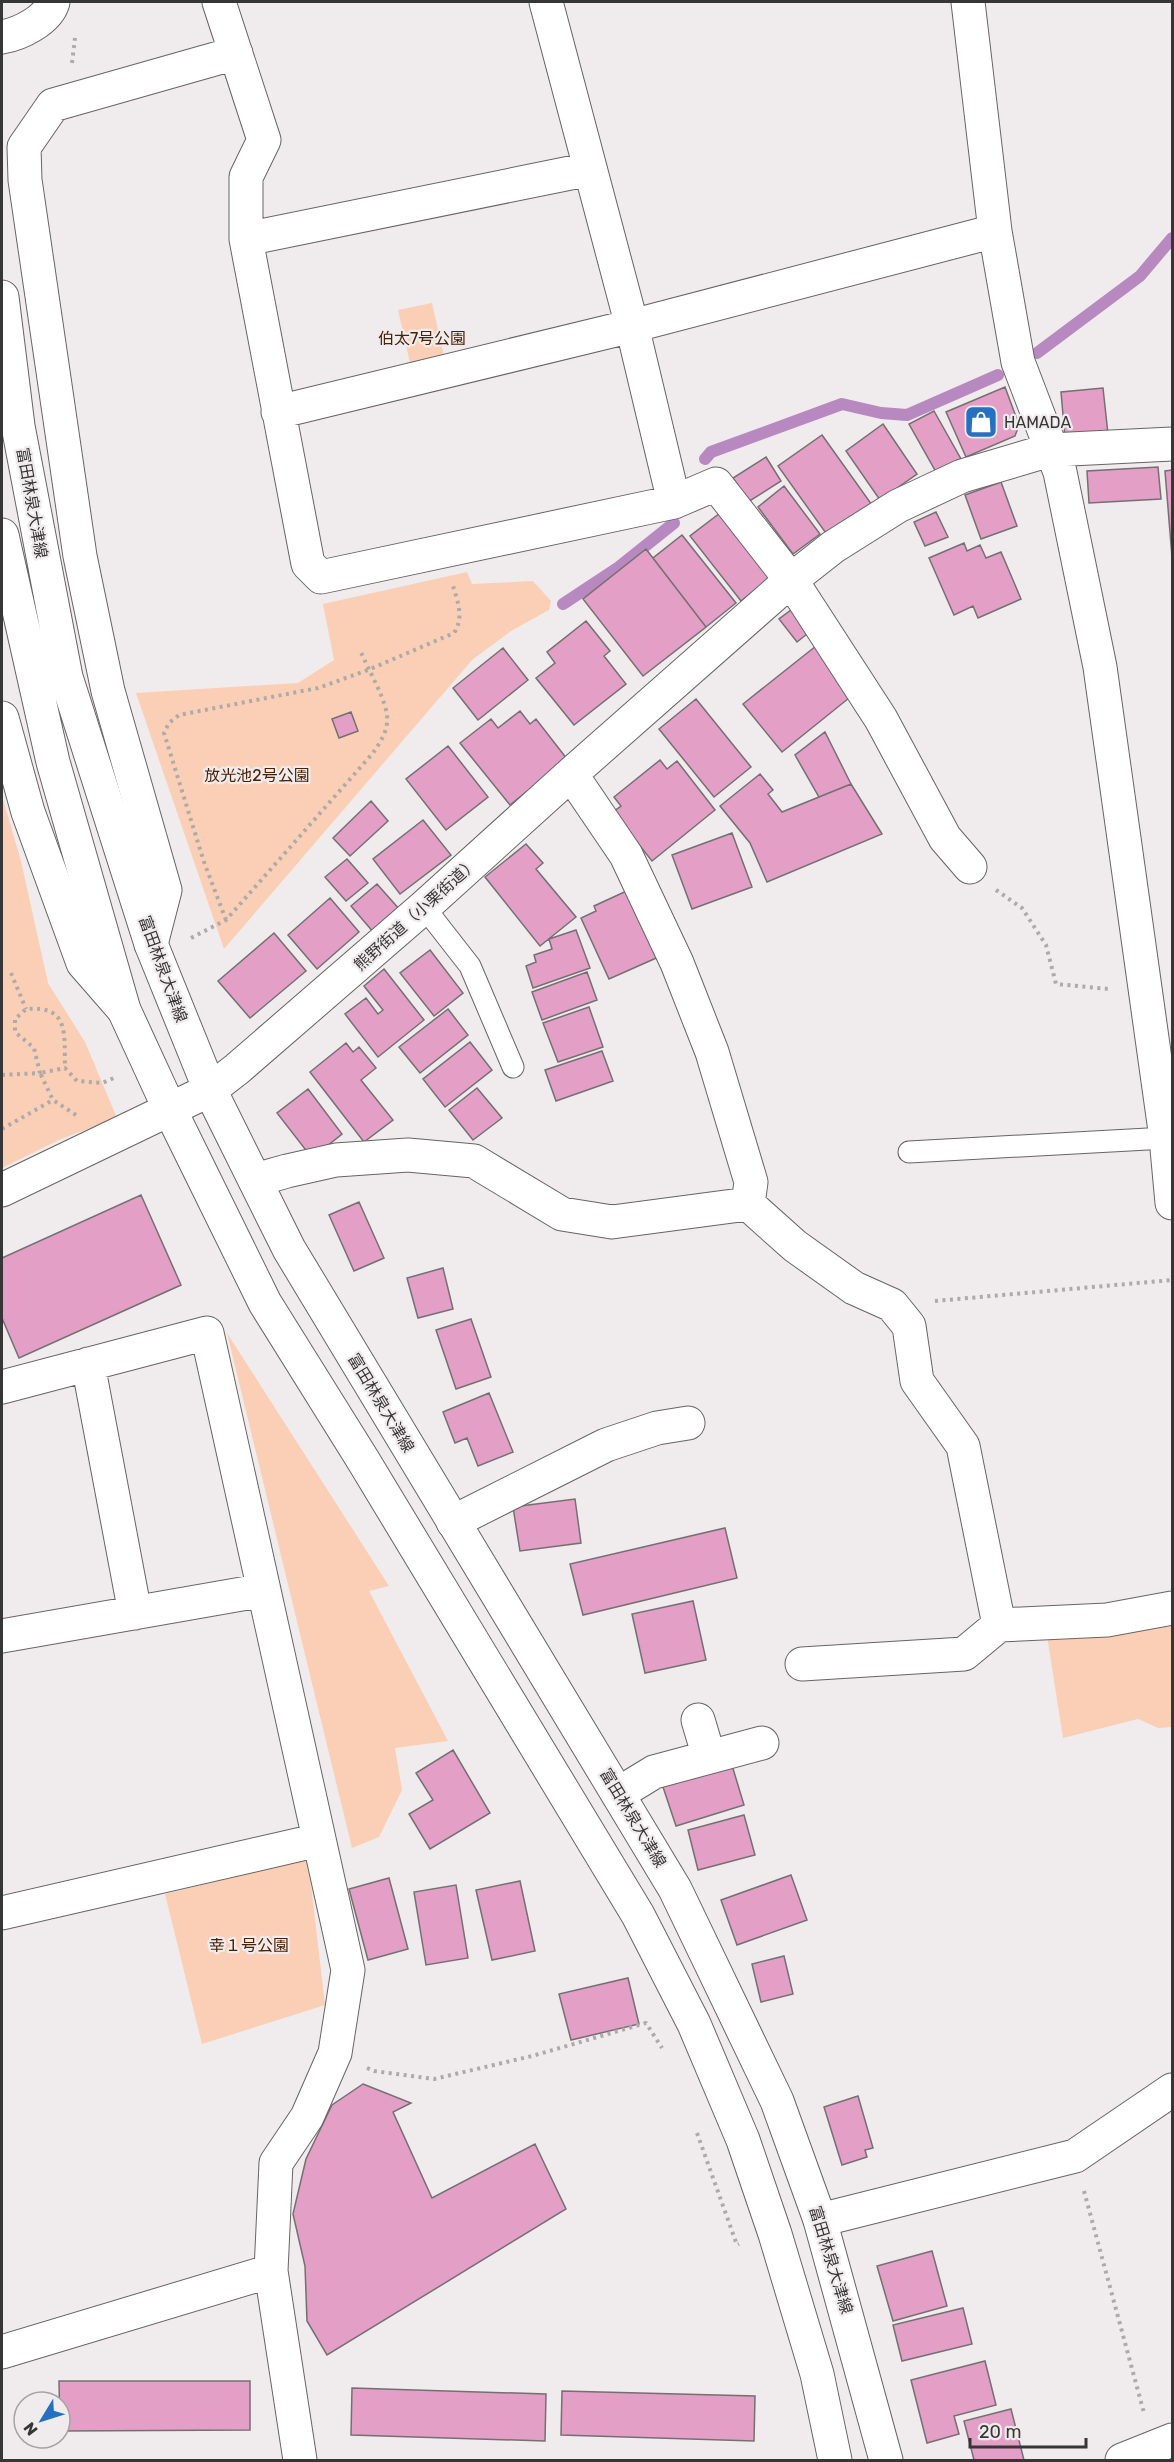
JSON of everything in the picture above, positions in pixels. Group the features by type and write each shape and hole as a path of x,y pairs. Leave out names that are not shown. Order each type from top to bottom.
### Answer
{"street":[{"path":"2,37 11,35 40,19 54,4 53,2"},
{"path":"219,2 264,140 246,177 246,239 308,564 321,577 675,502 716,484 791,580 881,719 945,838 970,867"},
{"path":"546,2 632,326 675,502"},
{"path":"968,2 995,231 1018,362 1060,472 1100,667 1166,1138 1173,1203"},
{"path":"151,944 165,890 108,691 80,556 25,180 24,147 53,105 236,53"},
{"path":"246,239 590,169"},
{"path":"278,412 632,326 995,231"},
{"name":"富田林泉大津線","path":"2,297 18,426 66,677 151,944 210,1090 289,1249 675,1889 777,2101 820,2220 886,2460"},
{"path":"1050,450 1173,444"},
{"name":"熊野街道（小栗街道）","path":"2,1190 78,1151 210,1090 424,907 791,580 834,548 898,506 962,476 1050,450"},
{"path":"2,535 53,762 124,1010 170,1110 265,1303 363,1460 638,1915 703,2045 743,2140 775,2234 817,2374 835,2460"},
{"path":"2,718 28,812 83,963 124,1010"},
{"path":"571,774 626,855 677,963 716,1063 751,1182 748,1204"},
{"path":"255,1180 336,1160 408,1155 474,1161 562,1214 612,1222 748,1204 795,1246 846,1282 892,1305 909,1326 916,1381 963,1446 999,1625"},
{"path":"2,1387 207,1333 348,1970 335,2053 307,2117 276,2163 271,2271 300,2460"},
{"path":"88,1364 135,1613"},
{"path":"453,1522 606,1445 657,1428 688,1423"},
{"path":"2,1636 264,1590"},
{"path":"802,1664 964,1654 999,1625 1107,1620 1173,1608"},
{"path":"698,1720 709,1757"},
{"path":"618,1794 654,1772 762,1743"},
{"path":"2,1913 319,1840"},
{"path":"820,2220 1075,2156 1173,2090"},
{"path":"2,2352 271,2271"},
{"path":"1122,2460 1163,2444"}],"lane":[{"path":"424,907 470,966 513,1067"},
{"path":"909,1152 1166,1138"}],"path":[{"path":"75,36 72,59 81,97"},
{"path":"226,920 204,862 164,733 169,723 179,715 318,688 368,670 454,633 460,624 459,604 443,551"},
{"path":"185,941 226,920 374,753 388,722 384,706 360,652"},
{"path":"970,867 996,890 1022,908 1046,945 1056,984 1146,993"},
{"path":"11,973 26,1009"},
{"path":"82,1119 53,1100 40,1073 34,1048 15,1032 15,1019 26,1009 43,1007 56,1014 63,1029 65,1068 77,1082 102,1083 119,1076"},
{"path":"2,1075 40,1073 65,1068"},
{"path":"2,1129 53,1100"},
{"path":"892,1305 1173,1280"},
{"path":"335,2053 374,2071 434,2079 532,2056 646,2024 666,2056"},
{"path":"695,2126 736,2245 775,2234"},
{"path":"1075,2156 1163,2444"}],"green space":[{"name":"伯太7号公園","path":"432,303 444,356 410,363 398,310"},
{"name":"放光池2号公園","path":"467,572 472,584 533,581 551,601 549,610 511,631 472,660 224,949 136,693 298,683 334,660 323,604"},
{"path":"2,796 21,861 48,983 85,1042 117,1118 61,1139 2,1168"},
{"path":"227,1333 389,1586 369,1591 448,1741 395,1748 402,1790 379,1837 352,1848"},
{"path":"1172,1621 1172,1727 1158,1728 1138,1719 1063,1738 1046,1629"},
{"name":"幸１号公園","path":"308,1859 325,2005 202,2044 165,1894"}],"building":[{"path":"1005,387 1019,425 1015,436 966,457 946,412"},
{"path":"1103,388 1108,434 1065,438 1061,392"},
{"path":"934,411 961,459 936,472 909,424"},
{"path":"883,424 917,474 880,500 846,451"},
{"path":"822,435 872,505 828,536 778,466"},
{"path":"766,457 781,481 748,502 733,478"},
{"path":"1158,467 1161,499 1089,503 1087,471"},
{"path":"1172,470 1172,557 1165,471"},
{"path":"1001,482 1017,526 981,539 965,495"},
{"path":"784,486 820,534 793,554 758,507"},
{"path":"936,512 948,537 925,546 914,522"},
{"path":"720,513 770,578 741,601 690,536"},
{"path":"682,535 736,603 706,627 653,558"},
{"path":"964,543 967,551 980,545 986,558 1001,552 1021,599 978,618 973,606 954,615 929,558"},
{"path":"646,549 706,627 643,676 583,599"},
{"path":"799,604 817,626 797,642 779,619"},
{"path":"586,621 610,651 604,656 626,684 574,725 536,678 555,663 547,652"},
{"path":"816,646 854,694 782,752 743,704"},
{"path":"503,648 528,680 478,720 453,688"},
{"path":"696,699 751,767 714,797 659,729"},
{"path":"520,711 530,724 536,719 567,759 510,805 460,743 491,719 498,728"},
{"path":"351,712 358,731 339,738 332,719"},
{"path":"825,732 851,784 819,797 795,755"},
{"path":"448,746 488,797 446,830 406,779"},
{"path":"660,760 667,769 677,761 715,810 652,861 613,812 621,806 614,797"},
{"path":"760,774 773,790 768,794 782,812 851,784 882,834 767,882 750,843 720,806"},
{"path":"371,801 388,821 350,856 333,838"},
{"path":"423,820 451,855 400,894 373,859"},
{"path":"732,833 752,887 692,909 672,855"},
{"path":"526,844 543,863 536,869 576,917 540,946 485,877"},
{"path":"347,859 368,883 346,901 325,877"},
{"path":"377,884 400,910 374,933 351,906"},
{"path":"633,888 663,955 609,979 581,918 596,911 594,906"},
{"path":"330,898 359,932 317,969 288,935"},
{"path":"576,930 590,968 533,988 526,966 536,962 534,955 552,949 549,939"},
{"path":"274,933 306,971 250,1018 218,981"},
{"path":"430,950 463,993 434,1016 400,973"},
{"path":"384,969 424,1020 378,1057 345,1014 366,998 378,1014 383,1010 364,986"},
{"path":"587,972 597,1000 542,1020 532,992"},
{"path":"589,1007 603,1047 558,1062 543,1023"},
{"path":"448,1009 468,1035 420,1073 399,1047"},
{"path":"470,1042 492,1070 445,1107 423,1079"},
{"path":"346,1043 353,1052 359,1047 376,1068 361,1080 393,1120 364,1142 310,1072"},
{"path":"602,1051 613,1081 556,1101 545,1070"},
{"path":"477,1088 502,1118 473,1140 449,1110"},
{"path":"308,1089 342,1134 312,1158 277,1113"},
{"path":"141,1195 181,1285 19,1358 2,1318 2,1258"},
{"path":"359,1202 384,1258 354,1271 329,1215"},
{"path":"443,1268 453,1309 418,1318 407,1278"},
{"path":"471,1319 491,1377 456,1389 436,1330"},
{"path":"489,1393 513,1452 478,1466 467,1438 455,1443 443,1412"},
{"path":"575,1499 581,1543 520,1551 513,1507"},
{"path":"725,1528 737,1578 583,1615 570,1564"},
{"path":"693,1601 706,1660 645,1673 632,1614"},
{"path":"453,1750 490,1813 430,1849 409,1814 433,1800 416,1773"},
{"path":"731,1762 744,1805 676,1826 662,1784"},
{"path":"744,1815 755,1855 698,1870 688,1830"},
{"path":"791,1875 807,1920 737,1945 721,1900"},
{"path":"389,1878 408,1949 368,1960 349,1889"},
{"path":"520,1881 535,1951 492,1960 476,1890"},
{"path":"456,1885 468,1958 426,1965 414,1892"},
{"path":"784,1956 793,1994 761,2002 752,1964"},
{"path":"628,1978 639,2024 571,2040 559,1994"},
{"path":"363,2084 411,2103 393,2112 432,2198 535,2144 566,2209 327,2355 307,2321 305,2266 293,2214 306,2159 332,2105"},
{"path":"858,2096 873,2148 865,2150 867,2157 842,2165 824,2107"},
{"path":"932,2251 947,2306 893,2321 877,2266"},
{"path":"963,2308 972,2344 902,2361 893,2325"},
{"path":"985,2361 996,2405 954,2416 959,2434 927,2443 911,2380"},
{"path":"59,2381 250,2381 250,2430 72,2431 72,2390 59,2390"},
{"path":"352,2388 546,2394 545,2441 351,2435"},
{"path":"562,2391 755,2396 754,2441 561,2435"},
{"path":"1011,2409 1024,2460 974,2460 964,2421"}],"waterway":[{"path":"1037,353 1140,276 1172,238"},
{"path":"705,459 711,452 842,404 881,413 907,415 998,375"},
{"path":"563,604 619,567 674,523"}],"place":[{"name":"HAMADA","path":"981,422"}]}
